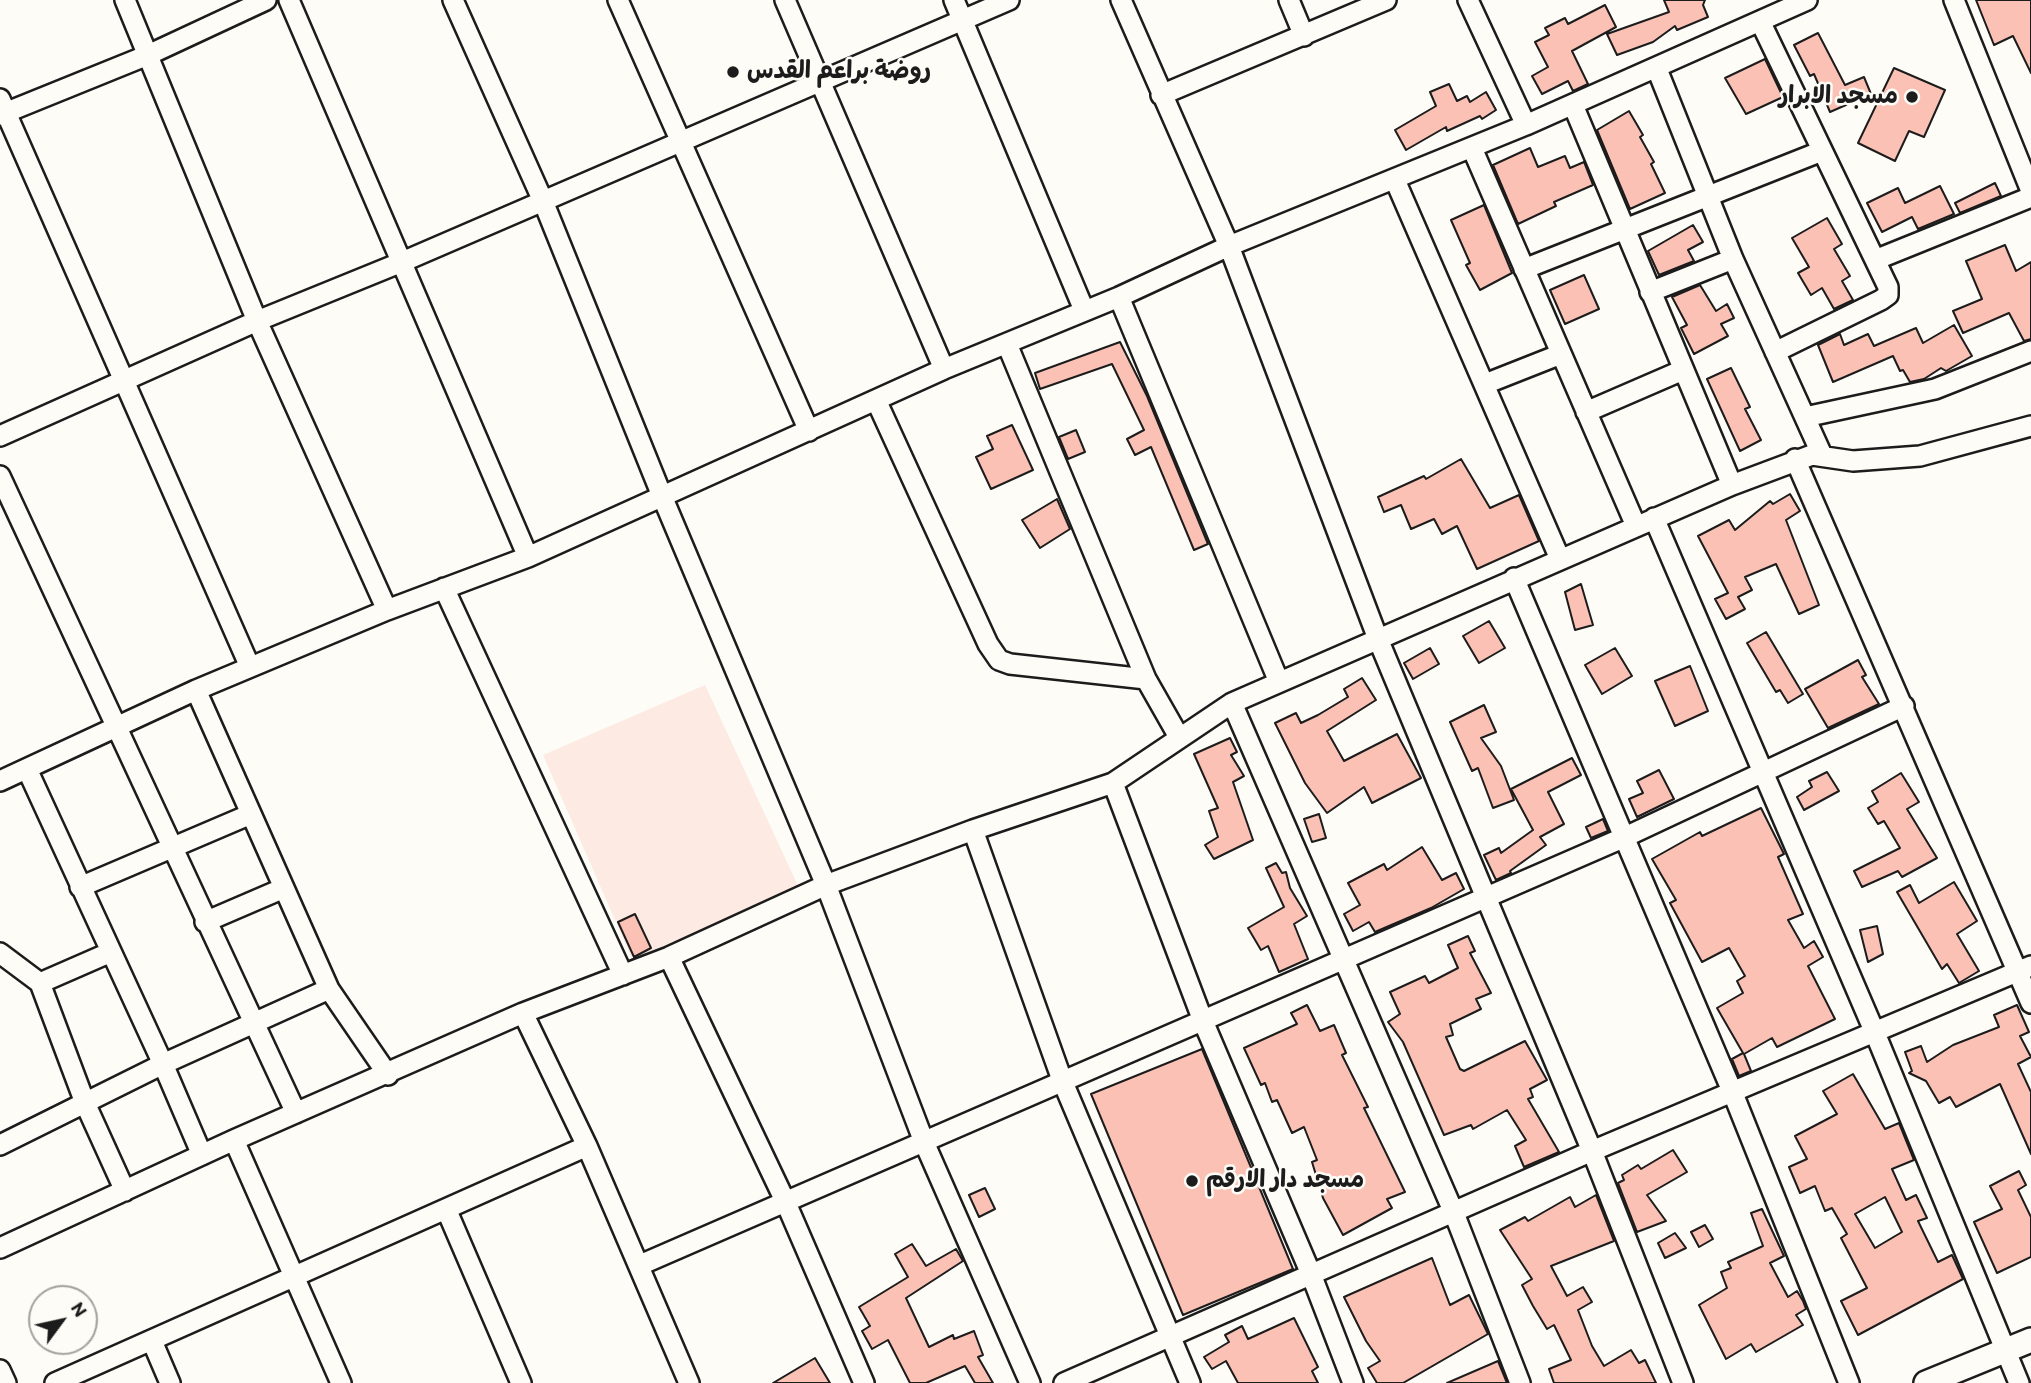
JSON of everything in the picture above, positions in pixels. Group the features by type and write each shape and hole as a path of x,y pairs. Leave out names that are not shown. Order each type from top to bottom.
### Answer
{"street":[{"path":"125,0 257,321 387,610"},
{"path":"250,667 2,108 148,55 266,0"},
{"path":"289,0 528,556"},
{"path":"453,0 543,201 662,496 826,885 924,1142 1030,1383"},
{"path":"618,0 809,431"},
{"path":"785,0 944,369"},
{"path":"954,0 1084,310"},
{"path":"0,436 257,321 402,262 1009,0"},
{"path":"1121,0 1229,246 1378,639 1592,1151 1682,1383"},
{"path":"1289,0 1304,36"},
{"path":"1161,95 1386,0"},
{"path":"1468,0 1527,125"},
{"path":"0,781 115,730 196,690 387,610 528,556 944,369 1119,297 1229,246 1527,125 1806,0"},
{"path":"1954,0 2031,191"},
{"path":"1760,21 1888,287 1888,295 1775,352"},
{"path":"1657,69 1733,259 1822,455"},
{"path":"1573,105 1731,485"},
{"path":"1472,148 1586,412 1645,522 1763,774 1875,1033 2020,1383"},
{"path":"1524,269 1822,151"},
{"path":"1395,180 1560,559"},
{"path":"1875,260 2031,197"},
{"path":"1650,292 1733,259"},
{"path":"1119,297 1279,682"},
{"path":"1007,344 1146,679 1179,737"},
{"path":"1805,417 1936,389 2031,351"},
{"path":"1485,384 1561,354"},
{"path":"1586,412 1683,370"},
{"path":"877,400 988,644 999,660 1010,664 1146,679"},
{"path":"0,1248 234,1140 523,1013 669,957 826,885 973,830 1113,783 1232,703 1514,578 1795,459 1822,455 1853,461 1920,456 2031,426"},
{"path":"1795,459 1904,706 2025,969 2031,1003"},
{"path":"0,476 115,730 296,1114"},
{"path":"1514,578 1732,1091 1849,1383"},
{"path":"444,588 623,975"},
{"path":"196,690 329,989 388,1074"},
{"path":"1232,703 1454,1213 1520,1383"},
{"path":"640,1265 1625,836 1904,706"},
{"path":"27,769 163,1064 201,1155"},
{"path":"1113,783 1203,1021 1311,1274 1353,1383"},
{"path":"80,887 251,814"},
{"path":"973,830 1062,1080 1190,1383"},
{"path":"205,922 284,888"},
{"path":"40,983 111,952"},
{"path":"0,953 40,983 85,1103 125,1191"},
{"path":"669,957 786,1203 864,1383"},
{"path":"1064,1383 1592,1151 2025,969"},
{"path":"0,1145 163,1064 329,989"},
{"path":"523,1013 587,1146 689,1383"},
{"path":"234,1140 341,1383"},
{"path":"55,1383 297,1278 587,1146"},
{"path":"447,1211 521,1383"},
{"path":"1926,1383 2031,1340"},
{"path":"152,1341 170,1383"},
{"path":"0,1370 6,1383"}],"shaded area":[{"path":"705,685 799,888 632,959 543,755"}],"building":[{"path":"1664,0 1705,0 1703,5 1708,17 1677,30 1675,26 1653,42 1617,55 1607,34 1669,12"},
{"path":"1976,0 2031,0 2031,73 2013,36 1994,45"},
{"path":"1605,5 1616,27 1572,51 1588,84 1573,91 1568,81 1542,94 1532,76 1548,67 1535,42 1549,35 1545,28 1565,18 1568,24"},
{"path":"1818,33 1845,85 1864,77 1871,94 1830,112 1814,74 1810,76 1794,45"},
{"path":"1765,59 1783,97 1746,114 1725,78"},
{"path":"1894,68 1945,90 1924,137 1909,131 1895,161 1858,143"},
{"path":"1449,84 1457,101 1467,96 1470,102 1486,92 1496,110 1482,119 1480,116 1447,131 1446,127 1406,150 1395,130 1436,106 1430,92"},
{"path":"1629,111 1643,135 1640,137 1654,162 1651,164 1665,193 1630,209 1597,130"},
{"path":"1530,148 1538,167 1565,156 1570,168 1584,162 1593,185 1554,202 1556,206 1518,224 1493,165"},
{"path":"1995,183 2001,196 1960,213 1955,203"},
{"path":"1940,186 1954,214 1918,229 1912,217 1882,232 1867,203 1898,188 1905,203"},
{"path":"1484,205 1512,273 1480,290 1466,265 1470,263 1451,220"},
{"path":"1827,218 1842,244 1834,249 1850,276 1842,281 1853,300 1834,309 1822,288 1811,295 1798,273 1809,267 1792,238"},
{"path":"1693,225 1703,242 1688,250 1694,261 1659,275 1648,251"},
{"path":"2005,245 2016,271 2031,262 2031,339 2024,341 2009,313 1963,333 1953,311 1982,299 1966,261"},
{"path":"1584,275 1599,309 1565,324 1550,290"},
{"path":"1700,285 1716,311 1727,304 1734,318 1721,324 1728,336 1694,354 1681,328 1687,325 1672,297"},
{"path":"1954,325 1972,356 1946,371 1941,368 1924,379 1910,382 1903,370 1900,371 1893,356 1833,382 1818,345 1840,334 1844,345 1868,334 1874,346 1916,328 1923,343"},
{"path":"1120,342 1147,396 1208,544 1194,550 1151,447 1135,455 1127,439 1144,430 1112,364 1040,389 1035,373"},
{"path":"1731,368 1750,407 1745,409 1761,440 1740,451 1707,379"},
{"path":"1012,425 1033,470 991,489 976,457 993,449 987,436"},
{"path":"1076,430 1085,452 1068,459 1059,437"},
{"path":"1461,459 1490,508 1519,495 1539,541 1477,569 1457,526 1442,534 1434,519 1411,529 1401,505 1384,512 1378,497 1424,476 1426,479"},
{"path":"1790,494 1800,511 1786,520 1819,605 1799,614 1776,564 1745,577 1752,590 1738,597 1745,609 1726,619 1715,599 1728,593 1698,536 1729,520 1735,530 1770,501 1773,504"},
{"path":"1057,499 1070,529 1040,548 1022,520"},
{"path":"1581,584 1593,625 1575,630 1565,592"},
{"path":"1489,621 1505,648 1479,663 1463,636"},
{"path":"1766,632 1803,694 1788,703 1780,690 1776,692 1747,643"},
{"path":"1430,648 1439,664 1413,679 1404,663"},
{"path":"1615,648 1632,676 1602,694 1585,665"},
{"path":"1858,660 1866,675 1862,677 1879,704 1828,728 1805,689"},
{"path":"1690,666 1708,711 1675,726 1655,681"},
{"path":"1362,678 1376,700 1327,731 1344,761 1397,734 1421,778 1372,803 1364,787 1327,813 1305,783 1275,723 1296,713 1301,723 1318,715 1348,697 1344,689"},
{"path":"1484,705 1496,732 1481,738 1501,766 1514,800 1493,808 1478,768 1472,771 1450,722"},
{"path":"1230,738 1237,752 1231,755 1244,776 1233,782 1253,840 1214,859 1205,845 1218,837 1209,811 1218,808 1194,754"},
{"path":"1572,758 1581,775 1548,792 1564,824 1540,837 1546,845 1510,871 1511,873 1496,880 1484,855 1499,848 1501,853 1533,830 1511,789"},
{"path":"1659,770 1674,799 1637,817 1629,799 1643,793 1637,781"},
{"path":"1827,772 1839,791 1804,810 1797,797 1812,787 1809,781"},
{"path":"1901,773 1919,802 1907,809 1937,858 1902,877 1898,871 1862,887 1854,871 1900,848 1884,821 1878,824 1868,808 1878,802 1872,791"},
{"path":"1761,808 1784,854 1778,857 1803,914 1788,920 1804,948 1814,941 1823,957 1808,966 1835,1019 1777,1047 1772,1038 1744,1054 1751,1071 1739,1076 1732,1059 1743,1053 1717,1008 1743,993 1737,981 1745,976 1729,948 1702,962 1670,903 1676,900 1652,859 1700,832 1702,836"},
{"path":"1319,814 1326,838 1312,842 1304,819"},
{"path":"1603,819 1608,831 1591,838 1586,827"},
{"path":"1422,847 1442,880 1456,873 1464,889 1431,908 1375,932 1369,922 1353,931 1344,914 1360,905 1348,883 1384,864 1387,870"},
{"path":"1276,863 1282,873 1286,872 1290,888 1307,916 1294,924 1308,959 1279,972 1268,946 1261,950 1248,928 1284,907 1266,868"},
{"path":"1954,882 1977,921 1957,934 1979,971 1959,983 1947,964 1942,969 1897,892 1910,885 1919,903"},
{"path":"635,914 651,948 634,957 618,922"},
{"path":"1877,926 1883,954 1868,962 1860,930"},
{"path":"1468,936 1475,951 1470,953 1491,993 1476,999 1481,1009 1450,1024 1453,1035 1446,1037 1460,1069 1464,1071 1525,1041 1547,1080 1530,1089 1533,1097 1528,1099 1559,1152 1524,1167 1515,1146 1526,1140 1507,1110 1473,1129 1471,1125 1444,1135 1403,1042 1388,1022 1400,1014 1390,992 1425,976 1429,983 1458,968 1448,945"},
{"path":"1307,1005 1320,1031 1334,1025 1346,1053 1342,1055 1368,1107 1364,1108 1405,1192 1387,1199 1392,1208 1343,1235 1323,1198 1312,1162 1317,1160 1304,1127 1292,1133 1277,1100 1272,1102 1265,1083 1261,1085 1244,1048 1297,1024 1291,1013"},
{"path":"2017,1005 2029,1032 2020,1036 2031,1057 2018,1064 2031,1092 2031,1154 2000,1084 1956,1107 1950,1097 1939,1103 1926,1081 1909,1073 1912,1071 1905,1052 1921,1046 1927,1062 1953,1045 1999,1027 1994,1015"},
{"name":"مسجد دار الارقم","path":"1202,1049 1293,1269 1183,1315 1091,1094"},
{"path":"1853,1074 1885,1129 1899,1123 1914,1160 1892,1169 1906,1200 1916,1195 1927,1218 1918,1221 1938,1262 1952,1255 1963,1279 1858,1335 1841,1301 1867,1288 1841,1238 1847,1234 1832,1208 1825,1211 1815,1186 1800,1193 1789,1167 1807,1159 1795,1136 1837,1114 1823,1091","holes":["1885,1197 1902,1232 1875,1248 1855,1214"]},
{"path":"1673,1150 1687,1172 1647,1195 1666,1221 1637,1232 1618,1183 1624,1180 1622,1175 1638,1165 1641,1169"},
{"path":"2019,1171 2026,1185 2018,1190 2031,1217 2031,1257 1997,1273 1974,1222 2002,1209 1990,1186"},
{"path":"985,1188 995,1209 979,1217 969,1195"},
{"path":"1596,1195 1614,1241 1551,1266 1567,1296 1583,1287 1592,1302 1578,1310 1592,1346 1604,1366 1631,1350 1639,1363 1645,1360 1656,1383 1554,1383 1549,1369 1571,1360 1554,1325 1547,1329 1533,1306 1522,1285 1532,1279 1500,1230 1525,1217 1528,1221 1570,1197 1575,1207"},
{"path":"1762,1209 1784,1256 1770,1263 1788,1297 1797,1291 1803,1301 1806,1309 1796,1315 1803,1325 1756,1352 1751,1344 1726,1359 1699,1305 1727,1288 1721,1272 1731,1268 1728,1262 1763,1246 1751,1213"},
{"path":"1705,1225 1713,1239 1699,1247 1691,1232"},
{"path":"1675,1233 1686,1248 1665,1258 1658,1243"},
{"path":"912,1244 926,1266 956,1249 963,1261 906,1298 929,1347 953,1335 954,1339 974,1331 983,1355 978,1357 993,1383 975,1383 965,1366 926,1383 910,1383 888,1340 872,1349 862,1331 870,1326 859,1307 908,1277 895,1254"},
{"path":"1432,1258 1450,1305 1469,1295 1488,1334 1403,1383 1377,1383 1368,1368 1380,1361 1366,1341 1344,1297"},
{"path":"1294,1318 1318,1367 1312,1371 1318,1383 1238,1383 1226,1361 1212,1369 1204,1357 1229,1342 1225,1335 1242,1326 1248,1339"},
{"path":"815,1358 830,1383 773,1383"},
{"path":"1498,1361 1507,1383 1447,1383"}],"place":[{"name":"روضة براعم القدس","path":"733,72"},
{"name":"مسجد الابرار","path":"1912,97"},
{"name":"مسجد دار الارقم","path":"1192,1181"}]}
